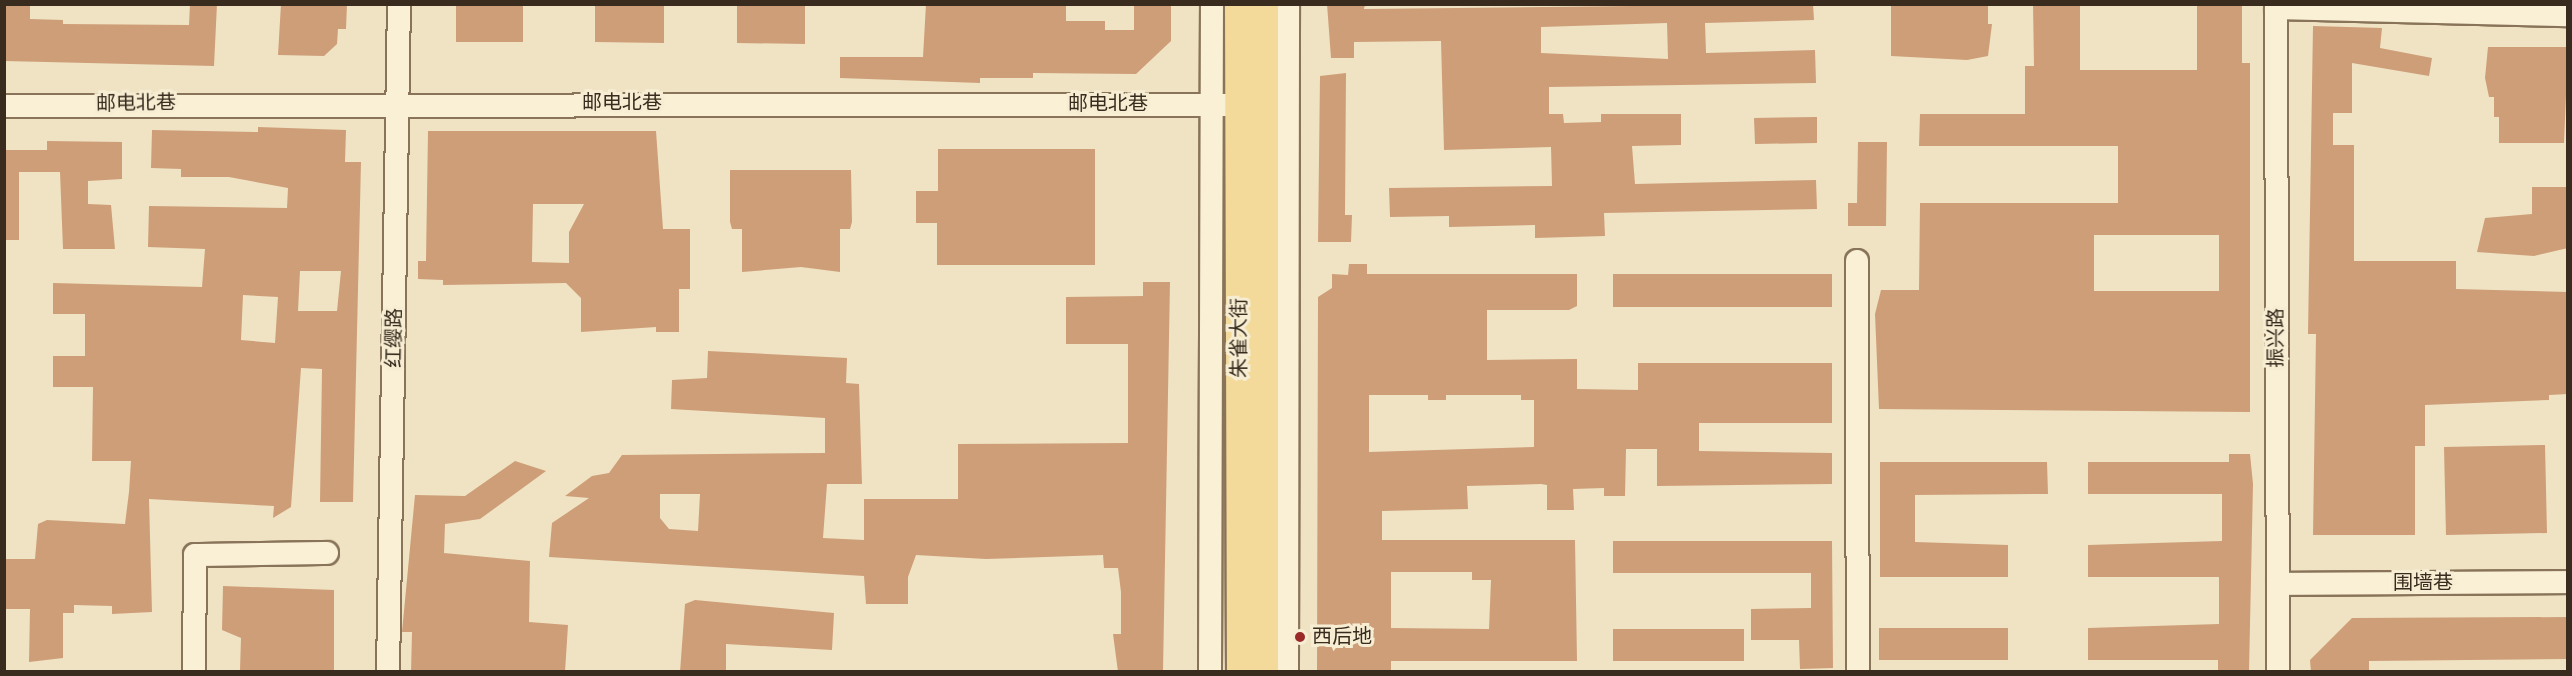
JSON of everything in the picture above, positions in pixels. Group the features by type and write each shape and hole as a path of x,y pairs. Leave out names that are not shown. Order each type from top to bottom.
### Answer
{"main road":[{"name":"朱雀大街","path":"1239,4 1225,105 1241,672"},
{"name":"朱雀大街","path":"1264,4 1264,672"}],"street":[{"name":"红缨路","path":"388,672 399,4"},
{"path":"1210,672 1225,105 1212,4"},
{"path":"1287,672 1288,4"},
{"path":"2276,6 2568,15"},
{"name":"振兴路","path":"2276,6 2278,672"},
{"name":"邮电北巷","path":"4,106 399,102 1225,105"},
{"path":"1857,261 1858,672"},
{"path":"194,672 195,555 327,553"},
{"name":"围墙巷","path":"2278,584 2568,582"}],"building":[{"path":"4,4 30,4 30,19 63,20 63,24 189,25 190,4 217,4 214,66 4,61"},
{"path":"281,4 347,4 346,29 338,29 337,44 324,56 278,55"},
{"path":"456,4 523,4 523,42 456,42"},
{"path":"595,4 664,4 664,43 595,42"},
{"path":"737,4 805,4 805,44 737,43"},
{"path":"926,4 1066,4 1066,21 1105,21 1105,30 1134,30 1134,4 1171,4 1171,41 1136,74 1033,73 1033,78 980,78 980,83 840,78 840,57 923,57"},
{"path":"1327,4 1365,4 1364,9 1813,4 1814,20 1705,23 1706,53 1815,50 1816,83 1549,87 1549,114 1563,114 1564,123 1601,122 1601,114 1681,114 1681,145 1632,146 1635,184 1816,180 1817,209 1604,213 1605,236 1535,238 1535,225 1449,227 1449,216 1390,217 1389,188 1552,186 1551,147 1444,150 1441,41 1354,42 1354,58 1331,58","holes":["1667,23 1668,59 1541,53 1541,27"]},
{"path":"1891,4 1988,4 1988,24 1992,24 1988,56 1967,60 1891,56"},
{"path":"2033,4 2080,4 2080,70 2197,70 2197,4 2242,4 2242,63 2250,63 2250,412 1879,409 1875,314 1881,290 1919,290 1920,203 2118,203 2118,146 1919,146 1920,114 2025,114 2025,66 2034,66","holes":["2094,235 2219,235 2219,291 2094,291"]},
{"path":"2313,26 2382,28 2380,48 2432,58 2429,76 2352,63 2352,113 2333,113 2333,145 2354,145 2354,261 2456,261 2456,289 2568,292 2568,394 2549,395 2549,400 2425,405 2425,446 2415,446 2415,535 2313,535 2316,334 2308,334"},
{"path":"2488,47 2568,47 2564,143 2499,143 2499,117 2494,117 2494,97 2489,97 2485,78"},
{"path":"1346,73 1345,215 1352,215 1351,242 1318,242 1320,76"},
{"path":"1817,117 1817,143 1755,144 1754,118"},
{"path":"258,127 346,130 345,162 361,162 353,502 320,502 322,369 301,368 291,507 273,518 274,506 149,499 152,612 112,614 112,606 74,605 74,613 63,613 63,658 29,662 30,609 4,609 4,559 35,559 38,524 47,520 125,524 131,461 92,461 93,387 53,387 53,356 85,356 85,314 53,314 53,283 202,287 205,249 148,247 149,206 287,208 288,188 229,177 181,177 181,169 151,168 152,130 258,132","holes":["300,271 341,271 337,311 298,311","243,295 278,297 275,343 241,340"]},
{"path":"428,131 656,131 663,229 690,229 690,289 679,289 679,332 656,332 656,327 581,332 581,298 566,283 443,285 443,280 418,279 418,261 426,261","holes":["533,204 584,204 569,232 569,263 532,262"]},
{"path":"47,141 122,142 122,179 88,181 88,204 111,205 115,249 63,249 60,172 19,172 19,240 4,240 4,150 47,150"},
{"path":"1858,142 1887,142 1886,226 1848,226 1848,203 1857,203"},
{"path":"938,149 1095,149 1095,265 937,265 937,223 916,223 916,191 938,191"},
{"path":"730,170 851,170 852,222 850,229 840,229 840,272 801,267 742,272 742,229 732,229 730,222"},
{"path":"2532,187 2568,187 2568,248 2534,256 2477,252 2485,218 2532,214"},
{"path":"1349,264 1367,264 1367,274 1577,274 1577,306 1569,310 1487,310 1487,360 1577,359 1577,389 1638,390 1638,363 1832,363 1832,423 1699,423 1699,451 1832,453 1832,484 1657,486 1657,449 1626,449 1625,496 1604,496 1604,488 1573,489 1574,510 1547,510 1547,485 1541,484 1467,486 1468,509 1382,511 1382,540 1575,540 1577,661 1391,661 1391,672 1317,672 1318,297 1332,288 1332,274 1348,275","holes":["1369,395 1428,395 1428,400 1446,400 1446,395 1521,395 1521,400 1534,400 1534,447 1369,452","1391,572 1472,572 1472,580 1491,580 1489,629 1391,628"]},
{"path":"1613,274 1832,274 1832,307 1613,307"},
{"path":"1143,282 1170,282 1163,672 1118,672 1113,634 1121,634 1121,592 1118,568 1104,568 1103,555 986,559 916,555 908,577 908,604 866,604 864,576 549,557 552,523 589,498 565,496 592,476 609,473 622,455 825,453 825,418 671,409 672,380 707,378 708,351 847,358 846,383 859,384 862,484 827,484 823,538 864,540 864,499 958,499 958,444 1128,443 1128,344 1066,344 1066,297 1143,296","holes":["660,494 700,494 698,531 669,529 660,518"]},
{"path":"2545,445 2547,533 2446,535 2444,447"},
{"path":"2229,454 2250,454 2253,484 2249,672 2218,672 2218,660 2088,660 2088,628 2219,624 2219,577 2088,577 2088,545 2222,541 2222,494 2088,494 2088,462 2229,462"},
{"path":"515,461 546,471 480,519 445,524 444,553 530,561 529,622 568,625 565,672 411,672 412,632 402,632 415,495 465,496"},
{"path":"1880,462 2047,462 2048,494 1915,495 1915,542 2008,545 2008,577 1880,577"},
{"path":"1613,541 1832,541 1833,668 1800,669 1799,640 1751,640 1751,609 1811,608 1811,573 1613,573"},
{"path":"223,586 334,590 334,672 240,670 241,638 222,630"},
{"path":"695,600 834,613 832,650 726,644 726,672 680,672 685,604"},
{"path":"2568,617 2568,659 2369,661 2369,672 2311,672 2310,660 2352,618"},
{"path":"1879,628 2008,628 2008,660 1879,660"},
{"path":"1613,629 1744,629 1744,661 1613,661"}],"place":[{"name":"西后地","path":"1300,637"}]}
